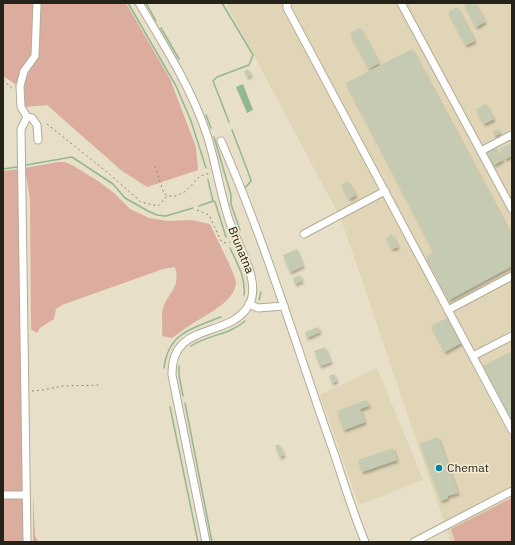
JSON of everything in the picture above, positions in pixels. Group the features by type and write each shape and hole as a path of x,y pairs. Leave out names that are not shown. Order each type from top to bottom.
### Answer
{"street":[{"path":"37,3 34,56 22,76 21,107 27,117 32,118 38,125 38,140"},
{"name":"Brunatna","path":"138,3 175,64 194,101 207,134 225,206 252,279 253,291 250,304"},
{"path":"287,3 287,8 512,430"},
{"path":"401,3 512,209"},
{"path":"27,117 21,129 25,205 28,391 26,495 27,542"},
{"path":"481,151 511,135 512,137"},
{"path":"221,141 236,175 284,306 295,342 365,542"},
{"path":"304,234 385,191"},
{"path":"448,310 512,276"},
{"path":"206,542 172,375 174,358 178,350 189,338 237,318 243,314 250,304 258,308 284,306"},
{"path":"473,356 512,336"},
{"path":"414,542 512,491"},
{"path":"3,495 26,495"}],"path":[{"path":"3,80 21,95"},
{"path":"47,124 107,172 141,202 158,206 167,196 176,196 186,191 200,176 217,171"},
{"path":"155,166 163,191 167,196"},
{"path":"198,210 209,215 221,242 226,244 236,239"},
{"path":"28,391 63,386 101,385"}],"shaded area":[{"path":"3,3 33,3 33,47 18,86 3,76"},
{"path":"40,3 126,3 170,79 196,147 198,170 147,187 122,171 47,105 24,107 25,80 39,53"},
{"path":"226,3 512,3 512,542 451,542 341,219"},
{"path":"243,84 253,110 247,113 236,87"},
{"path":"65,162 72,165 98,181 114,193 130,209 149,218 168,221 191,220 210,224 235,279 236,283 231,296 218,307 172,338 162,336 162,311 165,302 174,289 176,280 175,267 163,269 62,305 56,309 54,319 40,328 37,333 31,329 30,199 25,168"},
{"path":"19,169 23,488 22,491 12,494 3,493 3,171"},
{"path":"377,368 423,480 359,505 320,395"},
{"path":"33,494 35,535 38,542 33,542"},
{"path":"3,497 20,497 23,499 24,542 3,542"},
{"path":"512,498 512,542 455,542 451,529"}],"building":[{"path":"464,3 475,3 485,22 476,27"},
{"path":"457,7 475,41 466,45 448,12"},
{"path":"360,28 379,63 369,69 350,33"},
{"path":"412,49 512,236 512,266 449,300 426,257 434,252 346,83"},
{"path":"248,69 251,75 247,77 244,71"},
{"path":"486,104 494,119 484,124 476,109"},
{"path":"498,129 500,133 495,136 493,131"},
{"path":"512,143 512,156 505,159 500,149"},
{"path":"495,147 503,160 494,165 487,151"},
{"path":"348,181 356,195 349,199 341,185"},
{"path":"392,234 398,247 392,249 386,238"},
{"path":"297,249 303,266 290,272 283,255"},
{"path":"300,275 302,281 295,284 293,278"},
{"path":"447,318 461,343 445,352 431,326"},
{"path":"318,327 320,332 307,338 305,332"},
{"path":"325,347 331,362 320,366 314,351"},
{"path":"512,351 512,421 483,366"},
{"path":"334,374 337,381 332,383 329,376"},
{"path":"366,400 369,406 360,409 365,422 344,430 337,411"},
{"name":"Chemat","path":"438,437 458,493 447,496 448,498 441,501 420,443"},
{"path":"279,444 284,455 280,457 275,446"},
{"path":"393,448 397,460 362,472 358,460"}],"waterway":[{"path":"128,3 176,86 191,121 206,168"},
{"path":"146,3 156,21"},
{"path":"222,3 253,55 249,65 217,77 213,81 229,122"},
{"path":"161,28 179,59"},
{"path":"206,115 211,128"},
{"path":"232,130 251,181 244,188"},
{"path":"214,137 231,195 231,204 240,230"},
{"path":"26,165 72,157 113,184 125,198 157,215 166,216 193,208"},
{"path":"3,169 17,167"},
{"path":"208,180 213,201 215,202 226,237"},
{"path":"199,206 213,201"},
{"path":"230,248 244,283 244,295"},
{"path":"259,300 261,292"},
{"path":"164,368 166,356 176,339 191,329 221,317"},
{"path":"191,346 204,339 239,326 245,321"},
{"path":"179,366 183,396"},
{"path":"185,403 212,542"},
{"path":"170,407 198,542"}],"place":[{"name":"Chemat","path":"439,468"}]}
